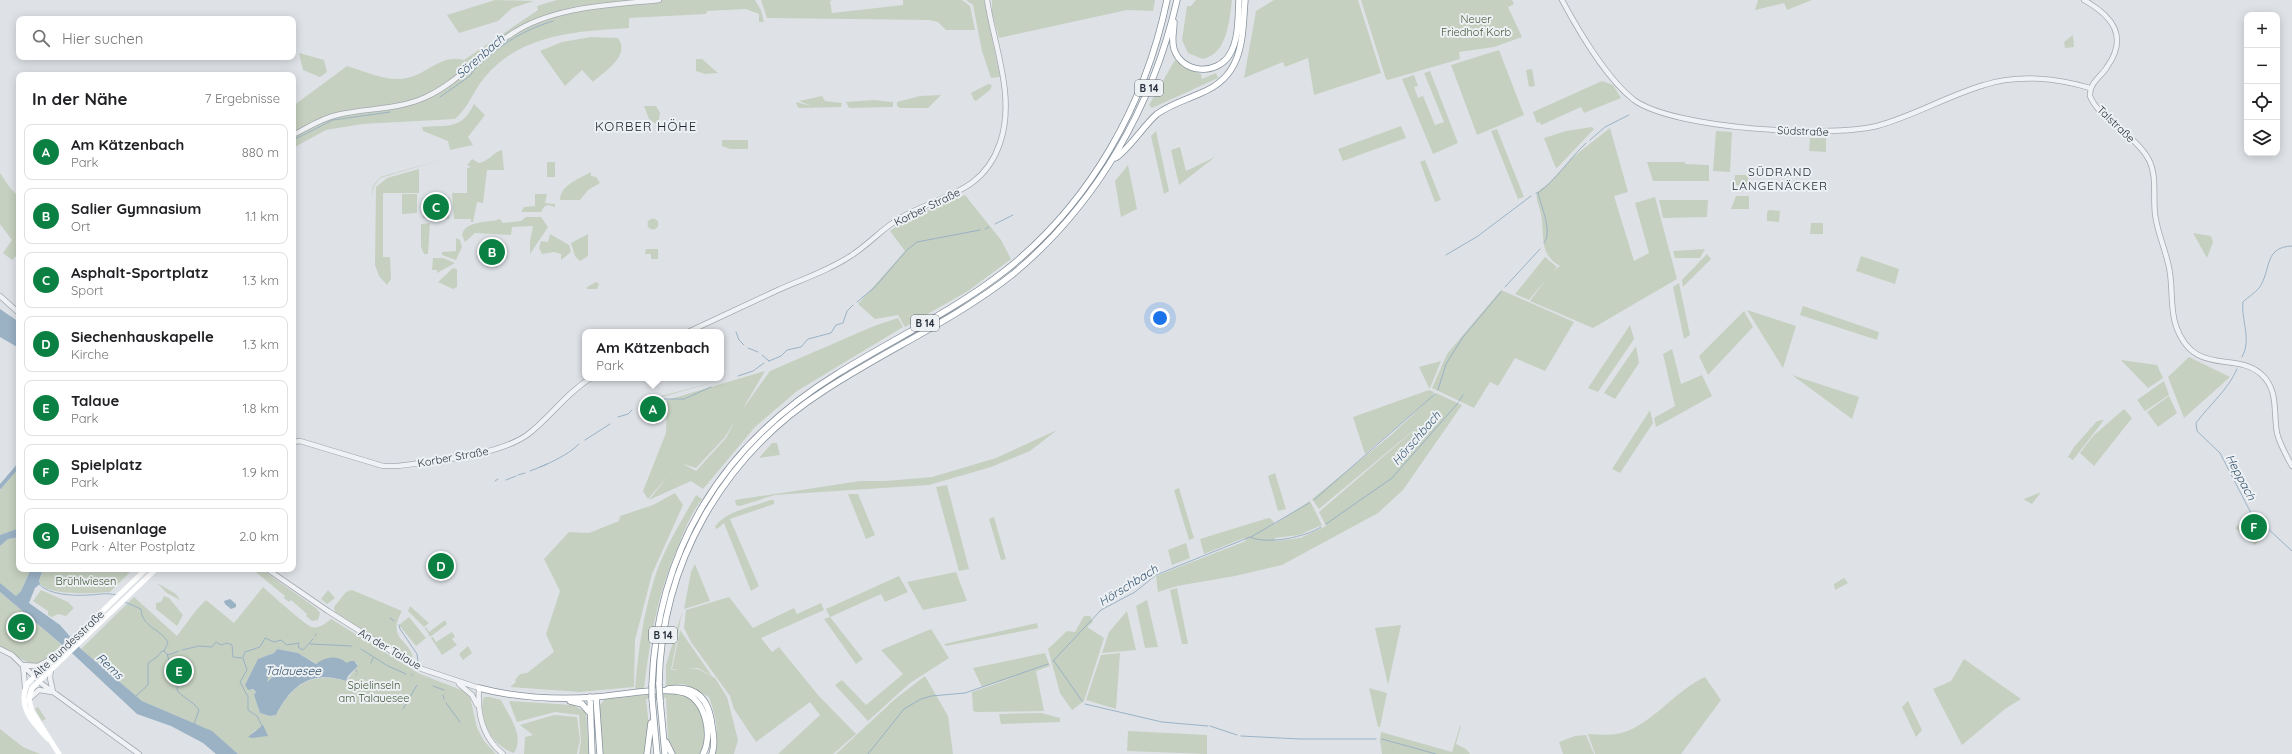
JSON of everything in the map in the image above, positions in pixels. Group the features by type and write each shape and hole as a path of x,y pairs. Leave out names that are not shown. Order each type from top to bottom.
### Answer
{"highway":[{"name":"B 14","path":"657,754 652,706 652,685 657,629 671,571 692,522 723,473 765,426 804,395 839,372 966,299 1008,268 1052,227 1095,173 1124,124 1149,70 1162,28 1167,0"},
{"name":"B 14","path":"665,754 660,700 664,630 678,573 689,545 708,508 741,462 771,431 807,401 848,375 949,318 1013,273 1070,217 1114,158 1145,99 1174,14 1177,0"},
{"path":"1174,14 1172,42 1177,55 1191,67 1210,69 1222,64 1232,50 1239,0"},
{"path":"1114,158 1121,155 1141,128 1163,110 1210,90 1229,74 1239,54 1245,0"},
{"path":"479,688 513,696 560,698 593,697 685,688 695,692 705,701 710,712 714,737 712,754"},
{"path":"656,691 685,693 700,705 704,717 707,736 703,754"},
{"path":"592,754 590,712 593,697"},
{"path":"593,697 600,754"},
{"path":"560,698 582,704 590,712"},
{"path":"647,754 651,731 652,706"},
{"path":"661,723 672,754"}],"main road":[{"name":"Alte Bundesstraße","path":"55,748 26,711 24,702 25,689 34,676 143,572"},
{"name":"Alte Bundesstraße","path":"59,754 32,711 30,699 32,688 153,572"}],"street":[{"path":"296,134 334,115 391,107 426,97 443,88 490,49 514,32 537,21 582,10 660,0"},
{"name":"Korber Straße","path":"694,329 847,258 897,220 960,191 982,174 999,146 1006,113 1004,84 991,29 988,0"},
{"name":"Südstraße","path":"1562,0 1576,25 1616,82 1635,100 1656,110 1710,123 1795,132 1846,131 1878,126 1903,118 1966,91 2000,80 2013,79 2069,82 2090,88"},
{"path":"2084,0 2102,11 2110,19 2117,40 2113,58 2090,88"},
{"name":"Talstraße","path":"2090,88 2091,98 2099,109 2142,150 2149,161 2152,172 2155,221 2168,263 2176,327 2185,342 2198,355 2214,361 2245,366 2259,372 2264,377 2274,396 2276,426 2280,443 2292,466"},
{"path":"0,296 16,310"},
{"name":"Korber Straße","path":"296,442 300,441 383,466 403,465 494,450 516,442 528,434 559,403 587,381"},
{"name":"An der Talaue","path":"271,572 328,612 404,659 422,669 479,688"},
{"path":"0,649 12,655 53,692 139,754"},
{"path":"23,665 38,666 53,658"},
{"path":"23,665 25,689"},
{"path":"51,669 50,678 53,692"},
{"path":"455,681 465,688 477,704"},
{"path":"479,688 477,704 481,726 496,749 503,754"},
{"path":"30,699 39,690 53,692"}],"green space":[{"path":"495,0 534,1 512,8 498,21 459,33 447,15"},
{"path":"557,0 755,0 761,10 764,22 759,22 759,14 746,9 707,11 706,14 629,18 629,28 570,33 532,43 499,63 485,77 464,109 455,119 362,124 326,130 296,146 296,104 347,66 387,78 409,78 447,60 464,60 538,10 537,6"},
{"path":"761,0 833,0 830,1 832,13 903,5 903,0 962,0 970,6 975,30 946,30 938,22 929,20 767,18"},
{"path":"966,0 984,0 1000,77 991,78 982,51 973,5"},
{"path":"992,0 1155,0 1153,11 1127,10 999,38 992,13"},
{"path":"1196,0 1232,0 1226,35 1218,50 1211,56 1203,59 1188,53 1182,40 1187,6 1191,6"},
{"path":"1274,0 1358,0 1381,73 1314,95 1308,58 1285,67 1283,62 1244,78 1256,11"},
{"name":"Neuer Friedhof Korb","path":"1361,0 1512,0 1514,4 1508,7 1522,37 1494,47 1459,52 1460,59 1388,80 1386,79"},
{"path":"1758,0 1812,0 1787,10 1784,3 1755,10"},
{"path":"2073,35 2074,47 2065,48 2064,42"},
{"path":"591,37 618,38 621,45 619,57 593,82 582,70 565,86 540,51 562,42"},
{"path":"1499,50 1524,115 1477,135 1451,65"},
{"path":"299,53 324,60 327,72 320,77 303,70"},
{"path":"696,59 702,59 718,73 705,74 696,71"},
{"path":"1175,60 1185,67 1201,74 1202,79 1216,73 1218,78 1152,108 1149,105"},
{"path":"1532,69 1535,86 1529,87 1526,70"},
{"path":"1430,71 1458,143 1433,154 1402,79 1414,75 1418,86 1414,87 1418,98 1423,96 1435,125 1444,122 1424,73"},
{"path":"1602,81 1613,85 1621,98 1584,113 1581,107 1541,125 1540,122 1537,123 1533,112"},
{"path":"988,84 992,85 990,90 976,101 974,100 971,93"},
{"path":"941,95 928,108 900,108 897,106 897,102 920,96"},
{"path":"822,96 825,101 842,103 841,107 799,108 797,106 796,102 812,106 799,101"},
{"path":"874,100 893,102 893,107 849,108 846,102"},
{"path":"474,104 485,115 468,137 473,145 450,150 448,141 423,131 422,127 446,126 459,122 469,112"},
{"path":"644,106 656,106 660,113 658,125 649,119"},
{"path":"1401,126 1406,138 1343,161 1338,149"},
{"path":"1592,127 1594,129 1557,168 1544,138 1566,131"},
{"path":"1610,128 1628,192 1614,196 1634,261 1649,253 1635,203 1655,197 1677,279 1593,328 1530,301 1546,279 1529,300 1515,294 1545,257 1557,267 1553,271 1560,266 1548,256 1545,250 1537,192 1548,184 1573,157"},
{"path":"1497,129 1524,197 1518,199 1491,131"},
{"path":"1156,131 1169,191 1164,194 1151,136"},
{"path":"1716,131 1732,132 1730,172 1713,171"},
{"path":"1810,138 1826,138 1826,152 1809,151"},
{"path":"722,140 748,140 748,149 730,149 722,146"},
{"path":"1180,147 1186,171 1215,157 1179,185 1171,150"},
{"path":"502,150 504,170 487,170 483,203 477,202 473,222 471,222 471,219 454,219 452,193 467,193 467,168 471,167 467,165 472,159 479,163"},
{"path":"447,158 380,178 374,186 371,200 373,186 380,177"},
{"path":"1425,160 1441,200 1435,202 1420,162"},
{"path":"547,162 555,162 555,177 547,177"},
{"path":"1647,162 1685,162 1685,164 1709,165 1709,181 1653,181"},
{"path":"1128,165 1137,209 1121,217 1115,181"},
{"path":"419,169 419,193 383,193 383,257 390,257 391,279 387,285 379,276 375,265 376,187 387,178"},
{"path":"591,172 591,176 596,177 600,183 588,190 580,200 560,200 563,190 567,186"},
{"path":"0,173 16,194 16,256 12,260 3,253 12,240 0,224"},
{"path":"1735,175 1748,175 1748,186 1734,185"},
{"path":"402,194 417,194 417,213 402,214"},
{"path":"535,194 547,194 545,203 555,204 555,207 548,205 544,207 541,212 521,212 524,207 535,206"},
{"path":"965,195 1001,240 1011,259 968,291 905,327 898,315 875,319 858,304 905,251 890,231 909,218"},
{"path":"1736,196 1749,196 1749,209 1731,209"},
{"path":"424,197 449,198 449,219 423,218"},
{"path":"1659,200 1708,200 1707,217 1663,218"},
{"path":"1769,210 1780,211 1779,222 1767,221 1767,212"},
{"path":"526,217 541,217 548,227 530,254 530,241 533,226 512,227 511,235 475,233 465,242 462,235 464,230 472,224 500,219 503,223 521,221"},
{"path":"653,218 657,220 659,224 657,228 653,230 649,228 647,224 649,220"},
{"path":"430,223 428,254 424,254 421,247 421,224"},
{"path":"1811,223 1823,223 1823,234 1810,234"},
{"path":"2193,233 2211,236 2213,242 2207,258"},
{"path":"550,234 569,245 571,252 561,260 561,254 554,252 542,254 539,248 541,241 548,242"},
{"path":"588,234 588,256 580,261 575,256 571,243"},
{"path":"456,238 460,240 462,247 456,260 442,255 442,252 456,251"},
{"path":"646,249 658,249 658,259 651,259 651,254 645,254"},
{"path":"1705,249 1700,258 1675,258 1673,251"},
{"path":"1707,254 1711,259 1683,287 1682,280"},
{"path":"1861,256 1899,269 1895,284 1856,271"},
{"path":"433,258 443,258 455,263 437,273 437,270 432,270"},
{"path":"453,268 457,269 457,287 453,289 438,282"},
{"path":"596,282 599,284 597,289 587,289 587,287"},
{"path":"1679,283 1690,335 1684,339 1673,287"},
{"path":"1501,290 1574,322 1545,371 1515,358 1498,386 1490,382 1474,408 1432,388 1447,354"},
{"path":"1803,306 1879,332 1877,340 1800,315"},
{"path":"1747,310 1796,326 1783,368"},
{"path":"1744,311 1753,327 1708,375 1699,356"},
{"path":"898,318 903,327 797,391 755,427 703,489 691,481 649,500 669,475 648,499 643,491 666,433 667,400 765,371 742,410 770,371 874,326","holes":["735,421 726,438 696,471 683,464 696,468 725,437"]},
{"path":"1630,325 1634,339 1598,392 1588,388"},
{"path":"1636,346 1639,363 1615,399 1604,393"},
{"path":"1672,349 1681,384 1702,375 1712,396 1656,427 1654,418 1675,406 1663,354"},
{"path":"2189,357 2230,377 2184,418 2168,377"},
{"path":"2121,360 2157,365 2163,378 2148,388"},
{"path":"1441,361 1430,388 1429,388 1419,367"},
{"path":"1792,375 1859,397 1852,419"},
{"path":"2164,381 2169,395 2145,411 2137,400"},
{"path":"715,382 662,397 661,396"},
{"path":"1429,390 1434,392 1432,397 1365,454 1353,417"},
{"path":"1436,393 1462,405 1403,490 1378,513 1282,565 1235,576 1177,586 1158,592 1156,576 1246,541 1244,538 1204,554 1200,539 1270,518 1274,522 1273,525 1310,501 1322,525 1299,535 1275,538 1275,541 1300,538 1326,526 1319,512 1428,418 1319,509 1312,499 1390,436"},
{"path":"2169,396 2177,413 2158,427 2147,412"},
{"path":"661,401 663,411 648,419 643,406"},
{"path":"2124,409 2132,418 2094,466 2080,453 2093,436"},
{"path":"1650,410 1653,423 1620,473 1612,469"},
{"path":"2104,420 2073,460 2068,457 2074,447 2097,421"},
{"path":"1057,430 1030,451 991,467 929,485 775,495 740,506 736,505 735,500 860,481 886,481 932,477 996,458"},
{"path":"772,443 777,443 780,455 759,458"},
{"path":"16,471 16,530 0,535 0,490"},
{"path":"1275,473 1286,509 1278,511 1268,476"},
{"path":"947,485 969,569 959,571 936,487"},
{"path":"1179,488 1194,538 1189,540 1174,490"},
{"path":"2041,492 2032,504 2023,499 2024,499"},
{"path":"675,493 683,505 652,574 635,640 634,687 580,692 510,687 516,682 515,680 520,674 527,673 554,652 546,634 560,591 544,559 569,532 589,533 619,521 620,516 653,505"},
{"path":"848,494 858,494 875,535 866,539"},
{"path":"696,495 702,499 692,514 685,530 672,561 660,597 652,632 644,689 635,689 642,634 654,580 667,547"},
{"path":"774,500 774,504 730,519 759,586 751,591 724,523 717,529 715,527 725,517 732,513"},
{"path":"2247,516 2255,526 2267,534 2255,545 2235,528"},
{"path":"994,517 1006,559 1001,560 989,519"},
{"path":"16,538 16,572 30,572 21,591 16,596 0,583 0,546 8,539"},
{"path":"1186,543 1190,558 1172,565 1168,550"},
{"path":"695,564 710,601 684,609 691,572"},
{"name":"Brühlwiesen","path":"42,572 130,572 110,592 61,592 44,587 39,582"},
{"path":"256,572 265,572 316,608 320,613 318,620 312,621 306,616 307,614 291,600 289,602 284,598 285,596"},
{"path":"956,572 967,601 923,610 907,582"},
{"path":"899,576 908,592 885,602 881,594 830,617 826,609"},
{"path":"1844,578 1848,583 1835,590 1834,584"},
{"path":"157,583 176,594 180,600 167,593"},
{"name":"Spielinseln am Talauesee","path":"263,587 296,616 312,627 325,624 331,619 420,674 464,691 470,697 477,728 484,741 496,754 238,754 211,731 142,701 81,649 134,597 177,636 197,609 206,600 234,623","holes":["277,649 298,653 317,664 357,663 358,666 346,681 334,678 323,678 313,679 304,683 289,695 276,715 270,716 260,713 254,695 256,692 251,689 270,654 274,653","255,730 268,736 249,737"]},
{"path":"1177,588 1188,644 1182,644 1170,590"},
{"path":"41,590 68,602 74,608 66,616 58,614 52,617 48,615 48,611 33,601"},
{"path":"328,590 335,598 327,604 321,599"},
{"path":"352,590 402,611 398,621 398,634 409,648 412,654 413,662 335,612 334,607 346,592"},
{"path":"0,592 62,645 43,660 32,664 0,647"},
{"path":"164,596 169,598 183,615 177,626 156,609 156,603 161,602"},
{"path":"729,597 753,628 794,608 797,614 821,603 824,610 761,638 772,652 779,647 818,695 856,734 833,754 778,754 820,715 810,702 756,742 734,709 730,696 691,642 684,628 686,610"},
{"path":"1147,600 1158,647 1145,648 1136,606"},
{"path":"410,606 429,623 424,627 408,611"},
{"path":"1127,611 1136,650 1102,653 1109,632"},
{"path":"682,612 671,670 680,669 672,669 680,630 712,676 698,668 687,669 698,669 715,678 727,697 738,740 734,754 714,754 717,733 714,711 709,697 684,684 666,686 666,665"},
{"path":"1084,616 1090,616 1093,622 1087,627 1104,638 1084,701 1072,710 1060,693 1048,649 1067,631 1075,632"},
{"path":"409,617 426,638 416,646 399,625"},
{"path":"830,617 863,659 856,664 824,619"},
{"path":"445,620 447,624 430,637 425,628 426,627 429,632"},
{"path":"1037,623 1038,628 946,646 944,644"},
{"path":"1401,625 1388,685 1375,628"},
{"path":"931,629 949,658 910,683 868,721 835,685 842,680 866,705 903,674 881,650"},
{"path":"452,632 455,637 452,639 457,645 442,655 431,638 433,637 436,642"},
{"path":"468,646 472,653 463,660 459,654"},
{"path":"1045,653 1050,666 1036,671 1044,711 973,711 972,692 1021,675 982,687 973,668"},
{"path":"1120,653 1116,709 1086,700 1101,655"},
{"path":"1964,659 2021,699 2005,709 1962,745 1933,689 1951,681"},
{"path":"275,668 277,673 267,682 270,670"},
{"path":"925,676 948,716 953,754 836,754 895,699"},
{"path":"1705,677 1721,700 1681,754 1595,754 1588,734 1604,735 1630,730 1650,718 1685,689"},
{"path":"1369,688 1387,693 1380,727 1378,727"},
{"path":"666,693 679,694 689,698 702,712 705,721 705,731 701,754 674,754 668,740 666,698 646,699 649,726 645,754 603,754 599,706 605,699"},
{"path":"484,697 501,700 515,726 518,740 514,753 499,745 488,731 482,714"},
{"path":"509,701 573,705 586,712 589,754 579,754 581,741 579,715 555,712 517,722"},
{"path":"1908,701 1922,730 1916,737 1902,707"},
{"path":"38,707 46,719 42,721 35,709"},
{"path":"1041,713 1060,718 1060,722 1001,724 999,714"},
{"path":"554,715 577,717 580,740 577,754 524,754 525,737 533,735 520,725"},
{"path":"1460,726 1456,744 1466,749 1470,754 1382,754 1380,740 1381,732 1452,752"},
{"path":"0,729 23,747 40,754 0,754"},
{"path":"1128,731 1207,735 1207,754 1127,751"},
{"path":"1586,735 1594,754 1563,754 1559,742 1575,736"}],"water":[{"path":"0,309 16,320 16,346 0,337"},
{"path":"16,529 16,538 8,539 0,546 0,535"},
{"path":"30,572 42,572 39,581 40,584 35,588 29,603 60,625 81,649 142,701 212,731 238,754 216,754 203,743 171,726 137,714 74,655 0,592 0,583 16,596 21,591"},
{"path":"230,599 236,604 236,607 231,609 225,604 224,601"},
{"name":"Talauesee","path":"277,649 298,653 316,664 324,659 335,658 343,660 347,663 354,661 358,666 348,676 346,681 323,677 304,682 289,695 276,715 270,716 260,713 254,695 256,692 253,689 248,690 245,685 258,659 274,653","holes":["275,668 277,673 267,682 271,669"]},
{"path":"263,725 268,736 248,737"}],"waterway":[{"name":"Sörenbach","path":"440,97 470,76 482,62 501,47 519,35 553,21"},
{"name":"Sörenbach","path":"296,138 333,120 390,112"},
{"path":"1590,140 1605,127 1629,115"},
{"path":"1538,193 1551,182 1586,143"},
{"name":"Hörschbach","path":"1538,193 1547,226 1544,243"},
{"path":"1446,255 1478,236 1531,196"},
{"path":"995,224 1013,215"},
{"path":"985,229 989,227"},
{"path":"857,302 875,287 907,250 917,242 980,230"},
{"name":"Heppach","path":"2242,357 2246,343 2243,302 2260,287 2273,254 2283,247 2292,246"},
{"name":"Hörschbach","path":"1505,287 1540,249"},
{"name":"Hörschbach","path":"1438,390 1446,364 1463,337 1501,292"},
{"path":"769,361 781,356 787,350 801,347 808,339 831,333 836,325 843,323 847,311 853,305"},
{"path":"736,332 739,340 744,345"},
{"path":"748,348 758,352"},
{"path":"762,355 769,361"},
{"path":"738,376 753,371 764,363"},
{"name":"Heppach","path":"2237,369 2229,384 2196,423 2197,431 2220,453 2251,513 2292,551"},
{"path":"664,399 684,399 711,387"},
{"name":"Hörschbach","path":"1314,500 1435,394"},
{"name":"Hörschbach","path":"1459,401 1463,395"},
{"path":"654,400 659,398"},
{"path":"639,408 650,403"},
{"name":"Hörschbach","path":"1326,524 1392,478 1458,403"},
{"path":"618,417 628,414 632,410"},
{"path":"585,440 610,424"},
{"path":"530,471 562,456 579,444"},
{"path":"540,467 547,464"},
{"path":"0,487 16,468"},
{"path":"518,475 525,473"},
{"path":"506,480 516,476"},
{"name":"Hörschbach","path":"1251,537 1309,503"},
{"name":"Hörschbach","path":"1053,661 1101,610 1135,592 1156,575 1250,537 1266,540 1286,539 1306,534 1321,527"},
{"path":"39,584 43,588 55,593 69,595 116,595"},
{"path":"125,602 141,609 142,615 148,624 161,634 168,643 164,651 148,663 148,685 136,696"},
{"path":"390,618 394,621"},
{"path":"399,625 400,629 417,654 418,662"},
{"path":"243,657 245,652 260,647 265,638 274,642 281,640 287,645 299,643 298,647 303,650 313,639"},
{"path":"182,650 199,646 212,647 216,642 221,645 227,643 232,645 233,657 242,658"},
{"path":"310,644 352,646"},
{"path":"361,649 388,666 406,674"},
{"path":"164,651 168,655 179,651"},
{"path":"167,654 171,667 180,680 177,689 178,692 199,710 194,724"},
{"path":"243,658 247,670 240,682 248,697 248,710 257,716 262,726"},
{"path":"371,663 373,658"},
{"path":"1054,661 1082,701"},
{"name":"Hörschbach","path":"868,754 904,709 921,699 931,696 965,693 1048,664"},
{"path":"403,709 417,685"},
{"path":"433,686 444,690"},
{"path":"443,695 444,699"},
{"path":"446,703 460,722"},
{"path":"1085,704 1162,722 1208,726"},
{"path":"1210,726 1237,735"},
{"path":"1241,736 1300,739 1376,739"},
{"path":"1382,739 1436,754"}],"place":[{"name":"Asphalt-Sportplatz","path":"436,207"},
{"name":"Salier Gymnasium","path":"492,252"},
{"name":"Am Kätzenbach","path":"653,409"},
{"name":"Spielplatz","path":"2254,527"},
{"name":"Siechenhauskapelle","path":"441,566"},
{"name":"Luisenanlage","path":"21,627"},
{"name":"Talaue","path":"179,671"}],"district":[{"name":"KORBER HÖHE","path":"646,126"},
{"name":"SÜDRAND LANGENÄCKER","path":"1780,178"}],"water label":[{"name":"Rems","path":"110,666"}]}
